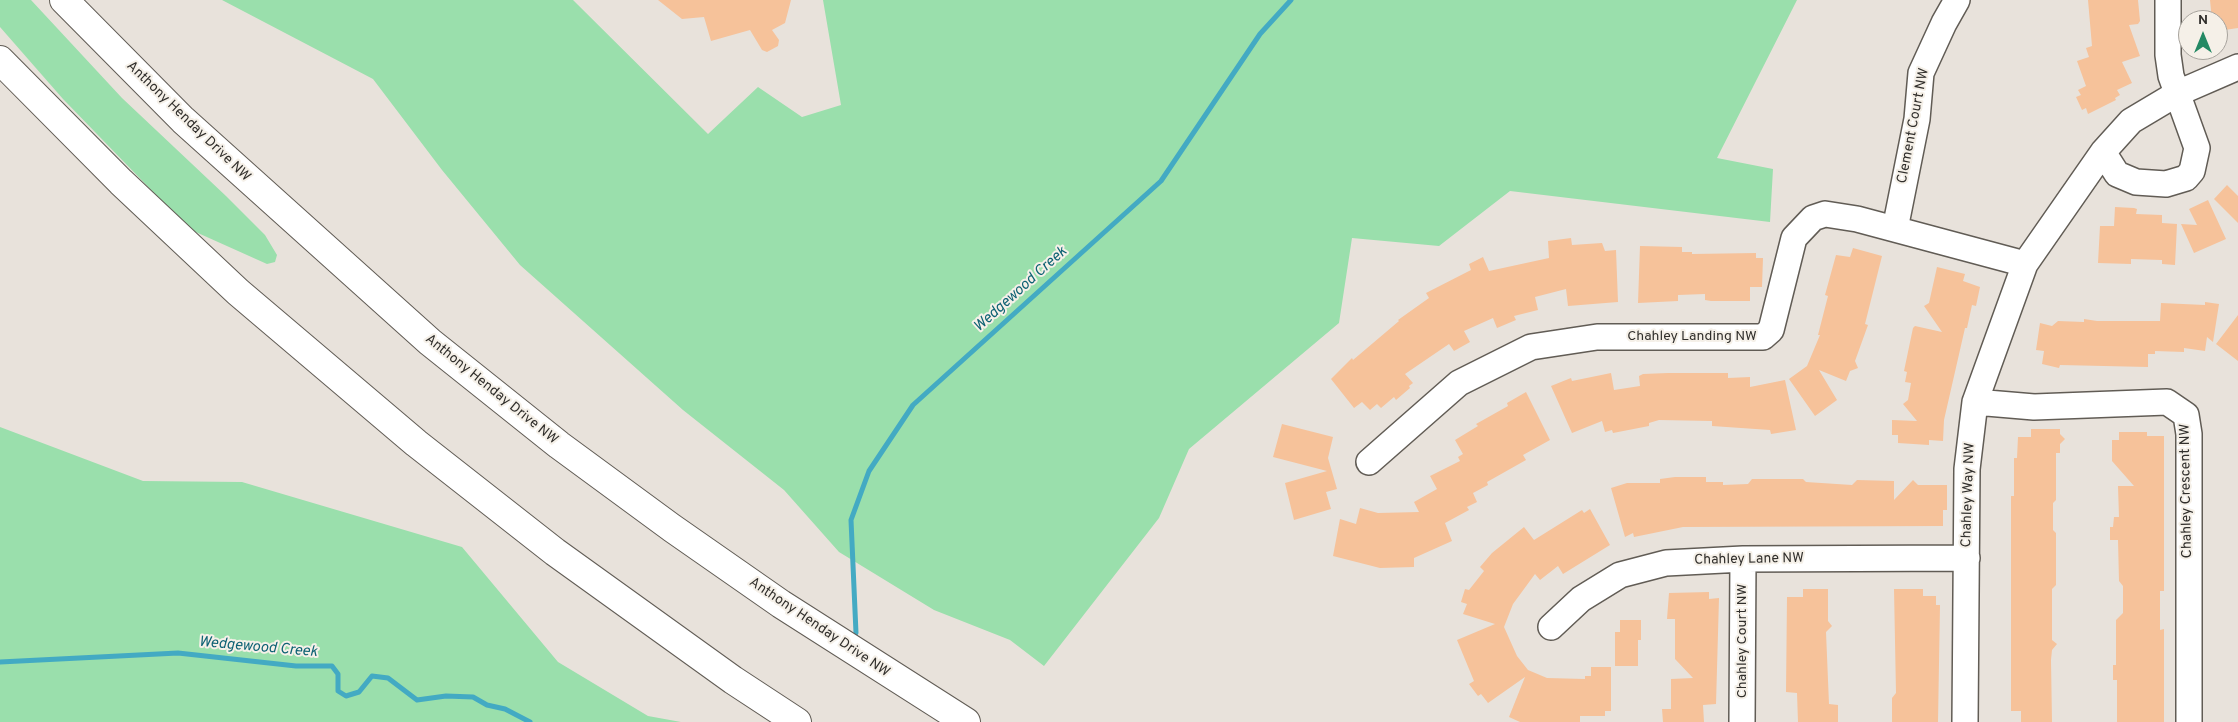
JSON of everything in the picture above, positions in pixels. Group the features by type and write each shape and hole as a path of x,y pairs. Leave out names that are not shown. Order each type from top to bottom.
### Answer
{"highway":[{"name":"Anthony Henday Drive NW","path":"64,0 183,120 430,342 559,445 672,528 781,604 966,722"},
{"path":"0,60 61,124 238,292 416,443 555,552 733,680 797,722"}],"street":[{"name":"Clement Court NW","path":"1895,229 1917,119 1921,73 1944,23 1958,0"},
{"path":"2103,152 2117,174 2136,182 2166,184 2186,178 2192,171 2197,148 2171,76 2168,55 2168,0"},
{"name":"Chahley Way NW","path":"1965,722 1967,469 1975,402 2025,264 2103,152 2132,121 2178,93 2238,67"},
{"name":"Chahley Landing NW","path":"1369,462 1459,383 1531,348 1597,337 1763,337 1771,330 1794,238 1813,218 1825,214 1857,219 2025,264"},
{"name":"Chahley Crescent NW","path":"1975,402 2034,407 2166,402 2186,415 2189,434 2189,722"},
{"name":"Chahley Lane NW","path":"1551,627 1581,599 1620,575 1666,563 1743,559 1967,558"},
{"name":"Chahley Court NW","path":"1742,722 1743,559"}],"green space":[{"path":"0,0 31,0 122,98 265,235 277,255 275,262 267,264 189,229 63,99 0,27"},
{"path":"222,0 573,0 708,134 758,87 802,117 841,105 823,0 1797,0 1717,158 1773,169 1770,222 1510,191 1439,246 1352,238 1339,323 1189,449 1159,518 1044,666 1010,640 934,610 839,552 784,490 683,410 520,265 442,170 373,79"},
{"path":"0,427 143,481 242,482 462,547 558,662 648,716 681,722 0,722"}],"building":[{"path":"658,0 791,0 785,23 772,30 779,40 778,46 767,52 762,50 750,30 711,41 704,17 682,19"},
{"path":"2088,0 2138,0 2140,21 2138,24 2129,25 2140,56 2122,62 2132,83 2117,90 2120,95 2115,98 2116,100 2088,114 2086,108 2082,110 2076,97 2081,95 2078,90 2086,86 2077,61 2089,57 2086,48 2092,46"},
{"path":"2210,0 2238,0 2238,28 2228,30 2228,10 2211,10"},
{"path":"2227,185 2238,196 2238,223 2214,199"},
{"path":"2208,200 2226,239 2194,253 2181,224 2197,225 2189,209"},
{"path":"2115,207 2137,209 2136,214 2162,215 2162,223 2177,224 2175,265 2162,264 2162,260 2131,259 2131,264 2098,263 2100,226 2114,226"},
{"path":"1571,238 1572,245 1602,243 1605,251 1616,250 1618,302 1568,306 1566,289 1535,297 1538,310 1514,316 1516,320 1497,328 1493,318 1464,331 1470,342 1454,351 1449,344 1405,374 1413,383 1409,386 1410,388 1396,400 1394,397 1381,408 1377,404 1370,410 1362,402 1354,408 1331,379 1352,358 1353,360 1398,320 1429,298 1426,293 1471,270 1469,264 1483,257 1489,271 1549,258 1548,241"},
{"path":"1640,246 1682,247 1682,252 1692,252 1692,254 1756,253 1756,258 1763,258 1762,287 1750,287 1750,301 1711,301 1705,300 1705,294 1678,295 1678,301 1638,303"},
{"path":"1853,248 1882,256 1865,324 1868,325 1855,361 1858,368 1850,371 1846,381 1819,370 1837,400 1815,416 1789,379 1807,366 1820,335 1818,335 1828,296 1825,295 1836,255 1850,257"},
{"path":"1937,267 1965,274 1963,281 1980,287 1976,306 1972,305 1967,328 1965,328 1944,420 1943,441 1929,440 1929,445 1898,443 1898,435 1892,435 1892,420 1917,421 1903,404 1908,400 1911,383 1905,382 1907,372 1904,371 1913,328 1915,326 1942,332 1924,306 1929,303"},
{"path":"2205,302 2219,304 2213,342 2207,337 2205,351 2184,348 2184,352 2155,351 2155,354 2148,354 2148,367 2060,365 2059,368 2042,364 2044,351 2036,350 2040,323 2052,326 2058,321 2084,322 2084,319 2097,321 2160,321 2161,303 2205,305"},
{"path":"2238,315 2238,361 2216,344"},
{"path":"1611,373 1614,390 1640,386 1639,376 1643,374 1728,373 1728,378 1750,377 1750,387 1785,380 1796,430 1771,434 1770,430 1712,426 1712,421 1659,420 1649,423 1649,426 1613,433 1612,430 1605,432 1602,421 1572,433 1551,386 1571,378 1572,381"},
{"path":"1526,392 1550,440 1523,455 1526,460 1487,482 1488,485 1473,493 1477,502 1467,507 1469,510 1445,523 1452,541 1414,558 1414,567 1380,568 1333,556 1340,519 1356,524 1360,508 1378,513 1419,512 1414,502 1437,489 1430,476 1460,461 1458,457 1463,454 1455,440 1478,426 1476,424 1508,406 1507,403"},
{"path":"1282,424 1333,437 1328,458 1337,489 1326,492 1331,509 1294,520 1285,483 1327,471 1273,457"},
{"path":"2031,429 2060,429 2060,434 2065,439 2060,444 2060,453 2056,453 2056,500 2053,503 2053,530 2056,533 2056,585 2052,589 2052,640 2057,644 2052,650 2051,660 2052,722 2021,722 2021,711 2011,711 2011,496 2014,496 2014,458 2017,458 2018,437 2031,437"},
{"path":"2119,432 2147,432 2147,436 2164,436 2164,591 2160,591 2160,630 2164,629 2164,722 2117,722 2117,680 2113,680 2113,665 2116,665 2116,620 2123,613 2123,586 2119,581 2118,540 2110,540 2110,527 2113,527 2114,517 2119,517 2118,486 2134,486 2112,461 2112,440 2119,440"},
{"path":"1706,477 1706,482 1723,482 1723,485 1748,484 1752,479 1803,479 1806,482 1852,485 1857,480 1894,481 1894,500 1913,480 1918,485 1947,485 1947,510 1943,510 1943,526 1683,527 1634,537 1633,533 1625,537 1611,488 1627,483 1660,483 1660,479"},
{"path":"1590,509 1610,545 1563,574 1558,566 1540,580 1535,574 1513,604 1504,627 1517,656 1528,670 1547,678 1585,679 1585,676 1591,676 1591,667 1611,667 1611,711 1605,711 1605,716 1580,716 1580,722 1520,722 1509,717 1525,677 1488,703 1481,694 1478,696 1469,684 1474,681 1457,640 1495,624 1463,614 1467,604 1461,602 1465,589 1469,590 1484,571 1480,567 1492,553 1524,527 1534,540 1582,510 1584,513"},
{"path":"1803,589 1828,589 1828,621 1832,626 1826,632 1829,704 1838,705 1838,722 1798,722 1797,693 1786,692 1787,597 1803,597"},
{"path":"1894,589 1923,589 1923,596 1936,596 1936,605 1940,605 1938,722 1892,722 1892,698 1896,693"},
{"path":"1709,592 1709,599 1719,598 1716,704 1703,705 1704,722 1663,722 1662,709 1671,709 1671,679 1693,678 1675,659 1675,619 1667,619 1669,593"},
{"path":"1620,620 1641,620 1641,640 1638,640 1638,666 1615,666 1615,632 1620,632"}],"waterway":[{"name":"Wedgewood Creek","path":"856,633 851,520 869,471 913,405 1161,181 1260,34 1291,0"},
{"name":"Wedgewood Creek","path":"0,662 178,653 296,666 332,666 338,674 338,691 346,696 359,692 372,676 388,678 417,700 446,696 473,697 487,705 505,709 530,722"}]}
